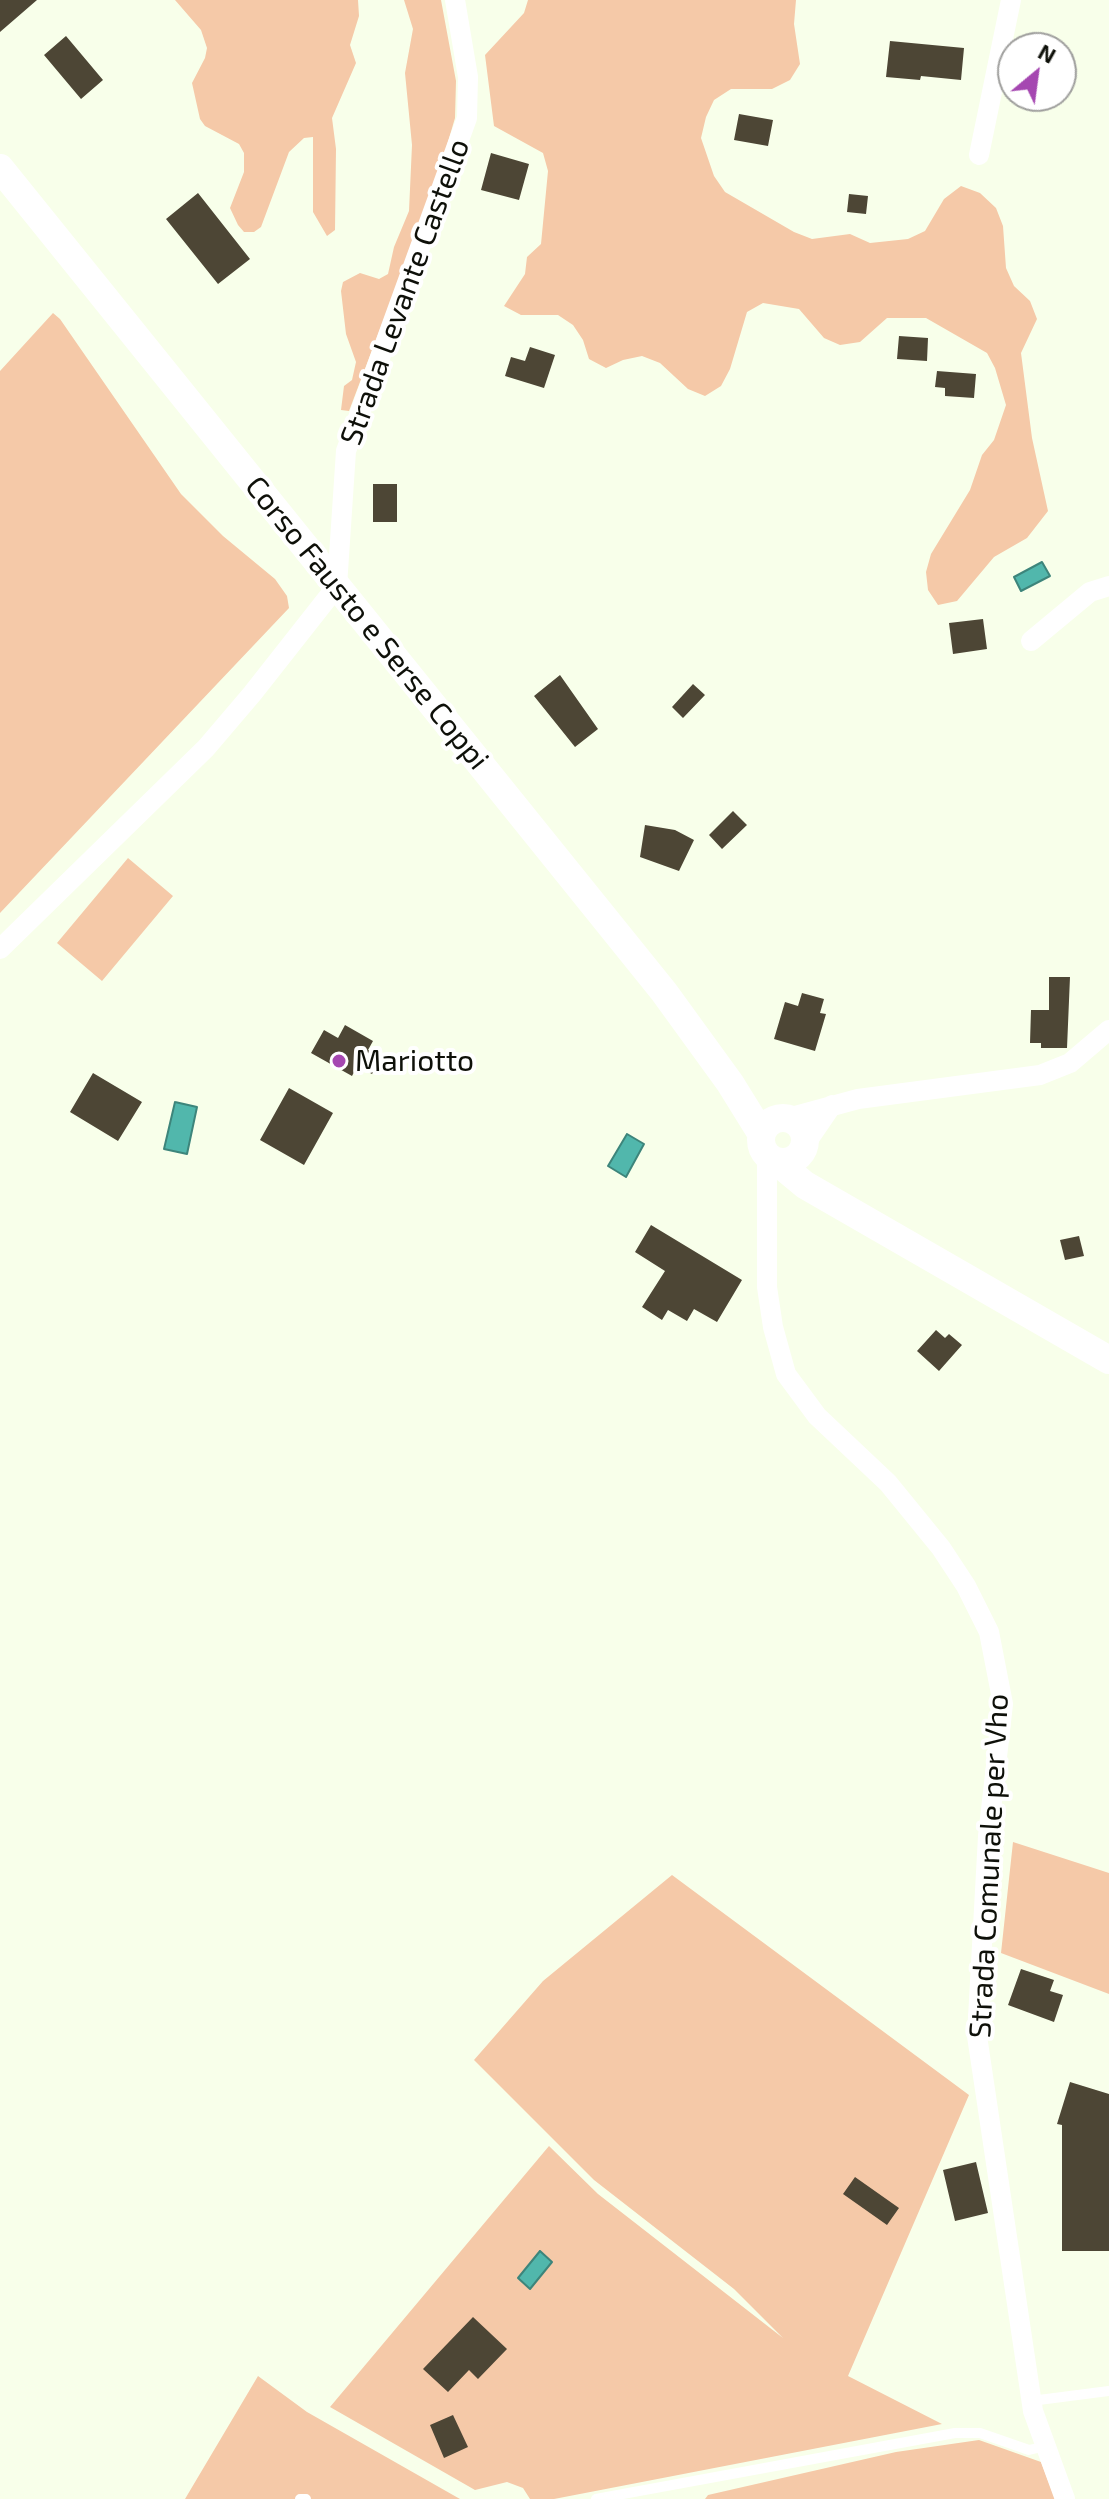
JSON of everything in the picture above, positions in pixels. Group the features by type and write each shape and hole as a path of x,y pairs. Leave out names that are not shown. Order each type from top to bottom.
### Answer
{"street":[{"name":"Strada Levante Castello","path":"337,586 346,451 467,118 468,77 455,0"},
{"path":"979,155 1011,0"},
{"name":"Corso Fausto e Serse Coppi","path":"0,168 664,992 730,1083 759,1098 775,1137"},
{"path":"0,949 206,748 337,586"},
{"path":"1031,641 1090,592 1109,586"},
{"path":"775,1137 832,1105 1040,1075 1070,1063 1109,1030"},
{"path":"775,1137 788,1162 800,1155 832,1105"},
{"path":"775,1137 805,1185 1109,1360"},
{"name":"Strada Comunale per Vho","path":"775,1137 767,1287 773,1327 786,1374 817,1416 888,1483 941,1548 966,1586 989,1632 1003,1704 988,1836 977,2036 1031,2401 1065,2499"},
{"path":"805,1144 831,1186 857,1214"}],"lane":[{"path":"1031,2401 1109,2391"},
{"path":"596,2499 955,2433 980,2433 1029,2450 1046,2446"}],"shaded area":[{"path":"175,0 358,0 359,16 350,45 356,63 332,118 336,149 335,230 327,236 313,212 313,137 304,138 289,152 261,227 254,232 244,232 238,225 230,208 244,172 244,153 239,144 205,126 200,119 192,83 207,48 201,30"},
{"path":"404,0 441,0 456,81 455,118 437,179 349,411 341,410 344,386 352,380 356,362 346,334 341,291 343,282 360,273 379,279 388,274 394,247 409,211 412,145 405,73 413,29"},
{"path":"528,0 796,0 794,24 800,64 790,80 772,89 731,89 714,100 706,117 701,138 714,176 725,192 812,239 850,234 870,243 908,239 925,231 944,199 961,186 980,193 996,208 1003,226 1006,268 1014,286 1030,301 1037,319 1021,353 1032,438 1048,511 1027,538 994,557 957,601 938,605 928,590 926,572 931,554 970,490 982,455 994,440 1006,405 987,353 926,318 887,318 860,342 840,345 824,338 799,309 763,303 747,312 730,369 721,386 705,396 688,389 660,363 642,356 606,368 589,359 583,340 573,325 558,315 521,315 504,306 525,274 527,257 541,244 548,171 543,153 494,126 485,55 524,13"},
{"path":"53,313 181,494 223,536 275,579 287,596 289,608 0,913 0,371"},
{"path":"128,858 173,896 102,981 57,943"},
{"path":"1013,1842 1109,1873 1109,1994 1001,1953"},
{"path":"672,1875 969,2095 848,2376 942,2424 554,2499 530,2499 523,2488 507,2482 475,2490 330,2407 549,2146 598,2194 783,2338 734,2289 594,2180 474,2060 543,1981"},
{"path":"258,2376 307,2412 460,2499 185,2499"},
{"path":"979,2440 1041,2462 1055,2499 705,2499 708,2495 896,2452"}],"water":[{"path":"1042,562 1050,576 1021,591 1014,577"},
{"path":"175,1102 197,1107 187,1154 164,1149"},
{"path":"627,1134 644,1144 626,1177 608,1166"},
{"path":"540,2251 552,2262 530,2289 518,2278"}],"building":[{"path":"0,0 37,0 0,32"},
{"path":"66,36 103,80 81,99 44,55"},
{"path":"890,41 964,48 961,80 886,77"},
{"path":"739,114 773,120 768,146 734,140"},
{"path":"491,153 529,164 519,200 481,190"},
{"path":"198,193 250,259 218,284 166,219"},
{"path":"849,194 868,196 866,214 847,212"},
{"path":"899,336 928,338 927,361 897,359"},
{"path":"530,347 555,355 544,388 505,376 511,357 525,361"},
{"path":"937,371 976,374 974,398 945,396 945,388 935,387"},
{"path":"373,484 397,484 397,522 373,522"},
{"path":"983,619 987,649 953,654 949,623"},
{"path":"560,675 598,729 575,747 534,696"},
{"path":"693,684 705,695 683,718 672,707"},
{"path":"733,811 747,825 722,849 709,835"},
{"path":"645,825 675,830 694,840 679,871 640,857"},
{"path":"1049,977 1070,977 1067,1048 1041,1048 1041,1043 1030,1043 1031,1010 1049,1010"},
{"path":"802,993 824,999 820,1013 826,1014 815,1051 774,1039 785,1002 798,1006"},
{"path":"345,1025 373,1041 368,1050 382,1057 372,1074 357,1066 352,1076 311,1053 324,1030 338,1038"},
{"path":"93,1073 142,1102 118,1141 70,1112"},
{"path":"289,1088 333,1113 304,1165 260,1140"},
{"path":"651,1225 742,1280 717,1322 694,1309 687,1321 668,1310 662,1320 642,1307 665,1271 635,1252"},
{"path":"1079,1236 1084,1256 1065,1260 1060,1240"},
{"path":"936,1330 945,1338 949,1334 962,1345 939,1371 917,1351"},
{"path":"1021,1969 1054,1980 1050,1991 1063,1995 1054,2022 1008,2005"},
{"path":"1070,2082 1109,2094 1109,2251 1062,2251 1062,2125 1057,2124"},
{"path":"976,2162 988,2213 955,2221 943,2170"},
{"path":"855,2177 899,2208 887,2225 843,2194"},
{"path":"473,2317 507,2349 478,2379 469,2370 448,2392 423,2369"},
{"path":"453,2415 468,2447 444,2458 430,2425"}],"place":[{"name":"Mariotto","path":"339,1061"}]}
